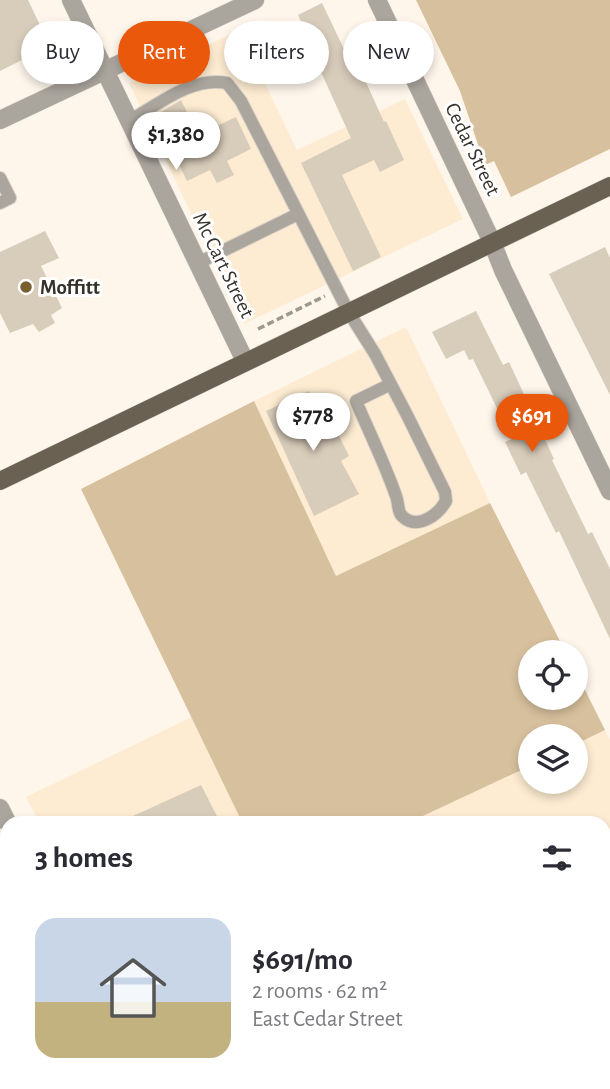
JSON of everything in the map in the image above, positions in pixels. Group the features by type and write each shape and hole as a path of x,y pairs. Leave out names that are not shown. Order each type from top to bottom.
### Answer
{"main road":[{"path":"0,481 610,186"}],"street":[{"name":"Mc Cart Street","path":"71,0 245,361"},
{"path":"0,120 255,0"},
{"name":"Cedar Street","path":"377,0 610,491"}],"lane":[{"path":"129,121 195,85 213,80 227,83 241,101 348,311 391,384 445,492 446,501 442,509 424,521 413,523 399,511 393,485 356,401 391,384"},
{"path":"0,178 10,198 0,203"},
{"path":"198,263 298,214"}],"path":[{"path":"258,329 338,290"}],"shaded area":[{"path":"416,0 610,0 610,149 511,197 494,161 485,165 460,91 434,37 434,21 426,21"},
{"path":"224,37 224,84 265,84 297,150 405,99 463,219 244,324 129,84 210,84 210,44"},
{"path":"406,327 490,503 336,576 254,401"},
{"path":"254,401 336,576 490,503 559,640 518,640 518,710 588,710 588,696 605,730 588,738 588,724 518,724 518,772 423,816 239,816 81,489"},
{"path":"192,717 239,816 36,816 26,797"},
{"path":"605,730 610,740 610,816 423,816 518,772 518,794 588,794 588,738"}],"building":[{"path":"0,0 28,0 38,21 21,21 21,60 0,71"},
{"path":"322,3 343,47 343,84 367,84 404,160 380,172 374,160 342,175 381,257 353,271 301,163 351,138 326,84 329,84 329,21 301,21 298,15"},
{"path":"181,100 198,135 236,117 251,149 227,161 234,175 217,183 210,170 187,181 156,115"},
{"name":"Moffitt","path":"45,231 59,258 41,266 62,308 51,315 55,323 39,332 33,324 10,333 0,313 0,252"},
{"path":"605,247 610,258 610,395 549,274"},
{"path":"476,311 503,365 509,362 588,534 592,532 610,569 610,639 559,531 556,533 526,472 521,475 505,442 512,439 473,359 469,360 464,350 446,359 432,332"},
{"path":"309,391 324,426 332,422 349,456 341,461 359,494 314,516 266,411"},
{"path":"201,785 217,816 133,816"}],"place":[{"name":"Moffitt","path":"26,287"}]}
